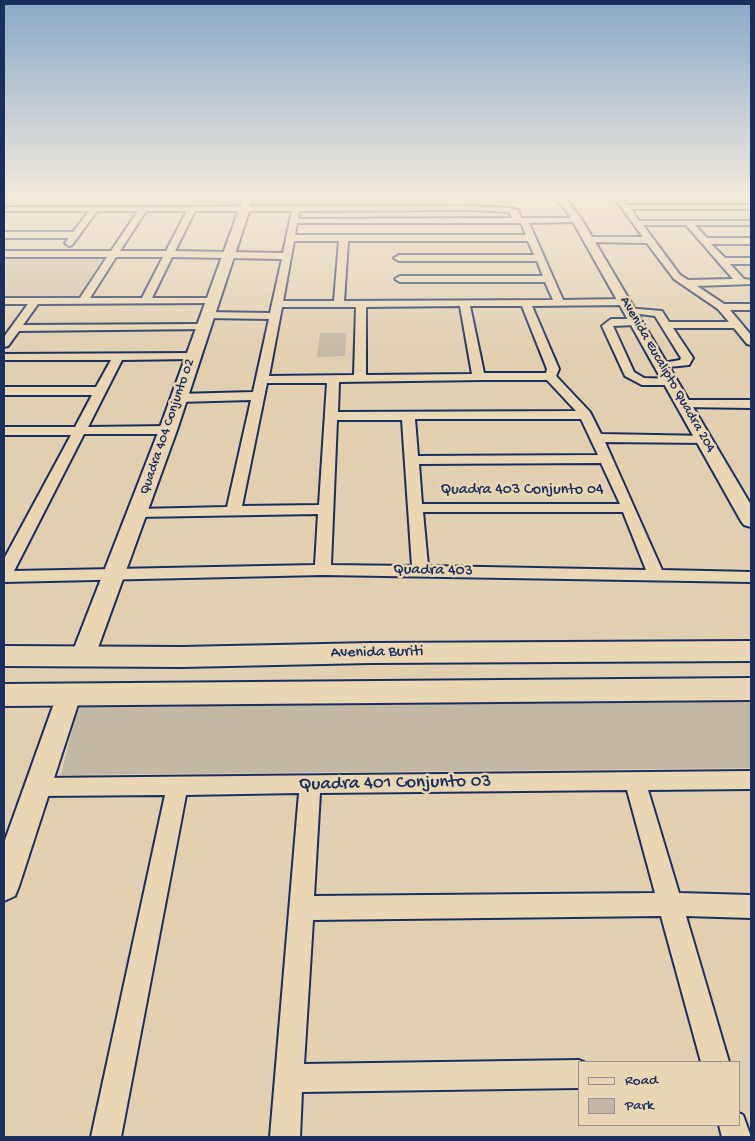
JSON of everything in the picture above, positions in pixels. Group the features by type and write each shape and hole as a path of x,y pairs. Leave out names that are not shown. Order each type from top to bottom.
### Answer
{"main road":[{"name":"Avenida Buriti","path":"4,656 182,657 371,653 740,652"},
{"path":"740,652 721,659 719,667 722,675 730,682 748,689"},
{"path":"174,692 189,683 194,675 194,667 182,657"},
{"path":"4,695 174,692 748,689"}],"street":[{"path":"60,254 64,249"},
{"path":"83,301 117,249"},
{"path":"145,301 172,249"},
{"name":"Quadra 404 Conjunto 02","path":"83,656 138,513 231,249"},
{"path":"233,512 278,304 288,249"},
{"path":"339,304 343,249"},
{"path":"398,249 400,291"},
{"path":"535,249 559,302"},
{"name":"Avenida Eucalipto Quadra 204","path":"593,249 685,404 751,521"},
{"path":"657,249 684,283 722,307 749,336"},
{"path":"713,249 746,282"},
{"path":"4,254 115,253 286,256"},
{"path":"399,258 539,258"},
{"path":"724,261 751,261"},
{"path":"278,304 360,304 400,291 548,279"},
{"path":"684,283 746,282"},
{"path":"400,291 464,303 559,302 658,313 687,361 681,365 662,366"},
{"path":"4,301 145,301 208,314"},
{"path":"4,344 36,301"},
{"path":"464,303 479,378"},
{"path":"526,303 553,370 550,376"},
{"path":"360,304 360,379"},
{"path":"722,307 751,307"},
{"path":"629,311 607,326 629,374 642,381 672,382"},
{"path":"16,328 208,314 275,316"},
{"path":"667,325 737,325"},
{"path":"4,357 192,356"},
{"path":"4,576 118,357"},
{"path":"262,380 550,376 586,415 629,508 657,577"},
{"path":"323,570 333,380"},
{"path":"4,391 100,391"},
{"path":"178,398 258,396"},
{"path":"685,404 751,404"},
{"path":"332,416 586,415"},
{"path":"408,416 420,570"},
{"path":"4,430 168,430"},
{"path":"598,438 704,439"},
{"path":"411,460 606,459"},
{"name":"Quadra 403 Conjunto 04","path":"415,508 629,508"},
{"path":"138,513 326,510"},
{"name":"Quadra 403","path":"4,576 114,576 323,570 420,570 751,578"},
{"path":"4,886 69,694"},
{"name":"Quadra 401 Conjunto 03","path":"39,787 310,786 751,780"},
{"path":"635,781 715,1061"},
{"path":"285,1137 291,1078 310,786"},
{"path":"106,1137 176,787"},
{"path":"302,908 671,904 751,906"},
{"path":"291,1078 578,1074"}],"shaded area":[{"path":"4,258 106,258 79,297 4,297"}],"green space":[{"path":"320,333 346,333 345,356 317,357"},
{"path":"751,699 751,768 61,775 79,701"}]}
